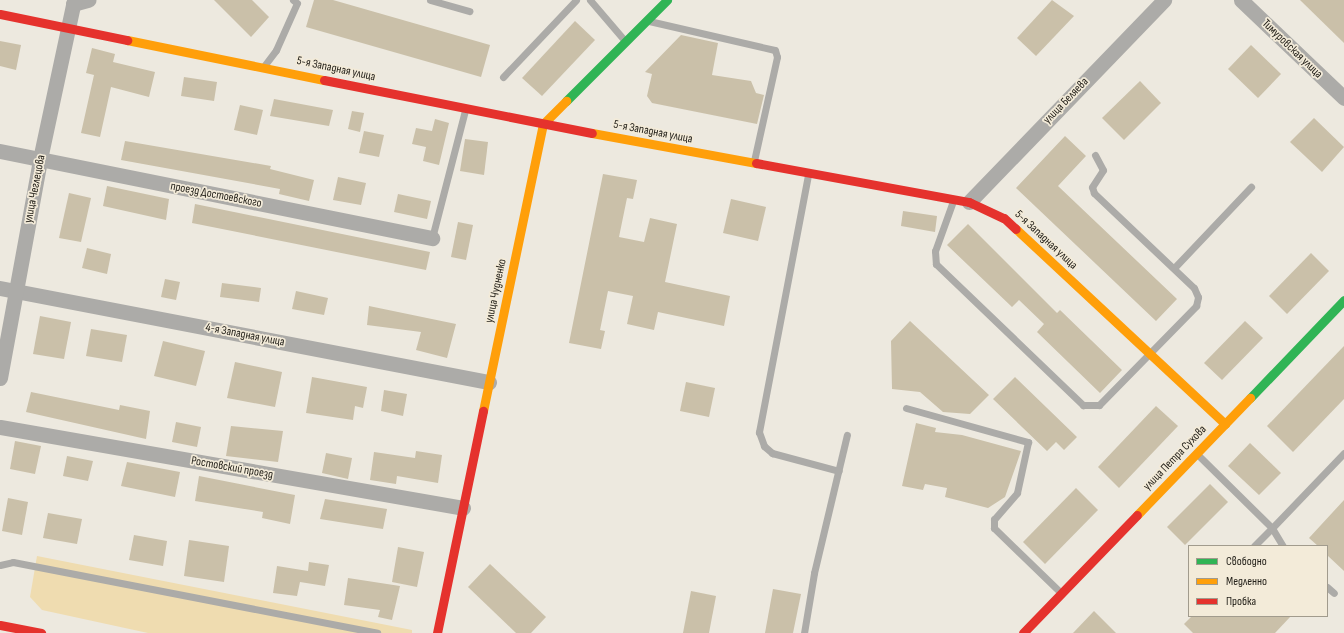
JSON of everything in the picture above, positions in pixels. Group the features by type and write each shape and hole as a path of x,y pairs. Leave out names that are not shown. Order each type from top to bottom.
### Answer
{"street":[{"path":"73,2 88,0"},
{"path":"544,124 666,0"},
{"name":"улица Беляева","path":"969,202 1164,0"},
{"name":"Тимуровская улица","path":"1241,0 1344,98"},
{"name":"улица Чеглецова","path":"0,378 40,159 69,29 73,2"},
{"name":"5-я Западная улица","path":"0,14 69,29 264,66 544,124 969,202 1004,218 1225,424"},
{"name":"улица Чудненко","path":"437,633 544,124"},
{"name":"проезд Достоевского","path":"0,151 432,238"},
{"name":"4-я Западная улица","path":"0,288 489,382"},
{"name":"улица Петра Сухова","path":"1023,633 1344,300"},
{"name":"Ростовский проезд","path":"0,427 464,508"},
{"path":"0,625 41,633"}],"lane":[{"path":"430,0 469,11"},
{"path":"503,77 576,0"},
{"path":"590,0 626,42"},
{"path":"264,66 276,50 297,1"},
{"path":"647,21 775,50 777,57 754,163"},
{"path":"432,238 466,108"},
{"path":"954,199 935,251 936,264 1083,405 1105,403 1196,306 1194,288 1094,193 1092,187 1103,170 1096,155"},
{"path":"809,173 792,275 759,432 764,446 772,453 838,471"},
{"path":"1174,268 1251,188"},
{"path":"906,408 1028,442 1017,494 994,519 994,528 1061,593"},
{"path":"804,633 814,573 847,435"},
{"path":"1255,545 1344,453"},
{"path":"1196,454 1272,528 1282,545"},
{"path":"0,565 13,562 377,633"},
{"path":"1328,588 1334,594"}],"shaded area":[{"path":"37,556 412,630 412,633 148,633 42,610 30,597"}],"building":[{"path":"214,0 252,0 269,17 251,37"},
{"path":"314,0 333,0 490,45 481,77 306,27"},
{"path":"1052,0 1074,16 1036,56 1017,38"},
{"path":"1300,0 1344,0 1344,43"},
{"path":"575,21 595,40 542,96 522,78"},
{"path":"681,35 718,43 712,75 751,81 756,93 764,95 757,124 652,103 647,96 652,74 645,72"},
{"path":"0,41 21,45 16,70 0,66"},
{"path":"1251,45 1281,74 1258,98 1228,69"},
{"path":"92,48 115,54 113,62 155,72 149,97 111,87 100,137 81,133 94,75 86,73"},
{"path":"184,77 217,82 214,101 181,96"},
{"path":"1140,81 1161,103 1124,140 1102,118"},
{"path":"274,99 333,110 329,126 270,116"},
{"path":"240,105 263,110 257,135 234,130"},
{"path":"352,111 364,113 360,132 348,129"},
{"path":"1314,118 1344,147 1322,172 1290,142"},
{"path":"435,119 449,123 439,165 423,161 426,147 412,144 416,128 432,131"},
{"path":"364,131 384,135 379,157 359,153"},
{"path":"1065,136 1086,156 1058,186 1177,299 1156,321 1016,188"},
{"path":"465,139 488,142 484,175 460,171"},
{"path":"125,141 271,166 270,169 314,180 309,201 279,194 280,189 121,160"},
{"path":"603,174 637,180 633,199 627,198 619,237 644,242 650,218 677,224 665,282 730,296 724,326 658,312 654,330 627,324 633,296 608,291 600,330 605,331 601,349 569,343"},
{"path":"338,177 366,183 361,205 333,200"},
{"path":"107,186 169,199 166,220 103,206"},
{"path":"69,193 91,198 81,242 59,238"},
{"path":"398,194 431,201 427,219 394,212"},
{"path":"731,199 766,207 758,241 723,233"},
{"path":"195,204 430,252 426,270 192,223"},
{"path":"903,211 937,216 935,232 901,226"},
{"path":"458,222 473,225 466,260 451,257"},
{"path":"968,224 1057,313 1060,310 1122,370 1100,393 1037,332 1044,324 1019,300 1012,307 947,245"},
{"path":"87,248 111,254 107,274 82,268"},
{"path":"1311,253 1329,271 1287,314 1269,296"},
{"path":"165,279 180,282 176,300 161,297"},
{"path":"222,283 261,288 259,302 220,297"},
{"path":"296,291 328,298 324,315 292,309"},
{"path":"369,306 456,324 447,358 416,350 421,332 367,325"},
{"path":"40,316 71,322 64,359 33,354"},
{"path":"910,321 989,395 970,414 943,412 920,392 892,389 891,341"},
{"path":"1245,321 1263,338 1222,380 1204,363"},
{"path":"91,329 127,335 122,362 86,356"},
{"path":"163,341 205,351 196,386 154,376"},
{"path":"1344,346 1344,399 1293,452 1267,426"},
{"path":"235,362 282,372 275,407 227,398"},
{"path":"312,377 367,387 363,408 355,406 353,420 306,413"},
{"path":"1015,377 1077,437 1064,450 1056,442 1047,451 993,399"},
{"path":"686,382 715,388 709,417 680,411"},
{"path":"384,390 407,394 403,416 381,411"},
{"path":"31,392 119,410 120,405 150,411 146,439 26,412"},
{"path":"1156,406 1178,426 1119,488 1098,467"},
{"path":"176,422 201,427 197,447 172,442"},
{"path":"916,423 936,428 935,432 962,435 1021,451 1005,497 988,508 945,497 947,488 925,484 923,490 902,486"},
{"path":"231,426 283,431 278,462 226,456"},
{"path":"15,441 41,446 35,474 10,469"},
{"path":"1250,443 1281,473 1259,495 1228,466"},
{"path":"416,451 442,455 438,483 397,476 396,484 370,480 374,452 415,458"},
{"path":"326,453 352,458 348,479 322,473"},
{"path":"67,456 93,461 88,481 63,476"},
{"path":"127,462 180,472 175,497 121,486"},
{"path":"199,476 295,495 290,524 262,518 263,512 195,501"},
{"path":"1210,484 1228,502 1185,545 1167,527"},
{"path":"1076,488 1098,510 1045,564 1023,542"},
{"path":"8,498 28,502 22,535 2,531"},
{"path":"325,499 387,509 383,529 320,519"},
{"path":"1344,500 1344,571 1328,556 1328,545 1317,545 1309,538"},
{"path":"48,513 82,519 77,544 43,538"},
{"path":"134,535 167,541 163,566 129,560"},
{"path":"189,540 229,546 224,582 184,576"},
{"path":"398,547 424,552 417,587 392,582"},
{"path":"309,562 329,565 325,586 300,582 297,596 273,593 277,566 308,571"},
{"path":"490,564 546,617 531,633 516,633 468,587"},
{"path":"348,578 400,586 392,620 378,617 380,610 344,605"},
{"path":"773,589 801,594 793,633 765,633"},
{"path":"691,591 716,596 709,633 683,633"},
{"path":"1094,611 1116,633 1073,633"},
{"path":"1191,617 1290,617 1275,633 1193,633 1184,624"}],"traffic: fast":[{"path":"566,101 667,0"},
{"path":"1250,398 1344,300"}],"traffic: slow":[{"path":"127,40 324,80"},
{"path":"483,411 543,124 566,101"},
{"path":"592,133 756,163"},
{"path":"1016,229 1225,424"},
{"path":"1137,515 1250,398"}],"traffic: jam":[{"path":"0,14 127,40"},
{"path":"324,80 592,133"},
{"path":"756,163 969,202 1004,218 1016,229"},
{"path":"437,633 483,411"},
{"path":"1023,633 1137,515"},
{"path":"0,625 41,633"}]}
